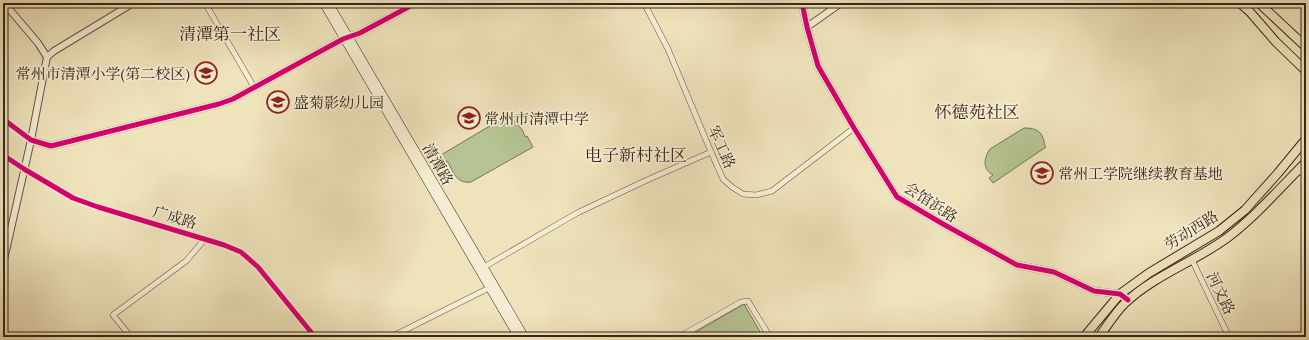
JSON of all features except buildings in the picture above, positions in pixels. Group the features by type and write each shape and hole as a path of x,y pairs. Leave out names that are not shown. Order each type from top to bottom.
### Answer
{"main road":[{"name":"清潭路","path":"323,3 346,38 526,337"},
{"name":"清潭路","path":"329,3 346,38 518,337"},
{"path":"1240,3 1250,12 1276,42 1306,71"},
{"path":"1259,3 1306,47"},
{"name":"劳动西路","path":"1084,337 1120,294 1149,273 1234,220 1250,205 1306,139"},
{"name":"劳动西路","path":"1099,337 1128,300 1159,278 1226,239 1306,162"}],"street":[{"path":"4,3 38,43 47,57"},
{"path":"3,264 31,140 47,57 54,51 133,3"},
{"path":"206,3 254,87"},
{"path":"3,119 31,140 51,146 219,104 233,99 346,38 360,34 416,3"},
{"name":"军工路","path":"644,3 668,49 723,179 743,194 756,195 772,191 854,128"},
{"name":"会馆浜路","path":"802,3 818,66 897,197 1017,265 1054,272 1094,291 1120,294"},
{"path":"807,27 841,3"},
{"path":"484,267 577,213 711,152"},
{"name":"广成路","path":"3,155 73,198 224,245 241,252 258,267 315,337"},
{"path":"1298,170 1306,176"},
{"path":"131,337 113,315 186,261 205,239"},
{"name":"河文路","path":"1192,260 1229,337"},
{"path":"391,337 489,288"},
{"path":"1120,294 1128,300"},
{"path":"679,337 741,302 748,301 770,337"},
{"path":"1301,337 1306,334"}],"green space":[{"path":"513,112 516,116 512,118 521,129 525,137 527,136 533,147 471,182 458,179 447,161 444,162 441,155"},
{"path":"1024,128 1038,131 1042,135 1046,147 993,183 989,178 993,175 987,170 985,163 988,152 990,149"},
{"path":"744,304 763,337 687,337"}],"cycle path":[{"path":"3,119 31,140 51,146 219,104 233,99 343,39 360,33 416,3"},
{"path":"802,3 818,66 897,197 1017,265 1054,272 1094,291 1120,294 1128,300"},
{"path":"3,155 73,198 224,245 241,252 258,267 315,337"}],"place":[{"name":"常州市清潭小学(第二校区)","path":"206,73"},
{"name":"盛菊影幼儿园","path":"278,102"},
{"name":"常州市清潭中学","path":"469,118"},
{"name":"常州工学院继续教育基地","path":"1042,173"}],"district":[{"name":"清潭第一社区","path":"230,34"},
{"name":"怀德苑社区","path":"977,112"},
{"name":"电子新村社区","path":"636,155"}]}
